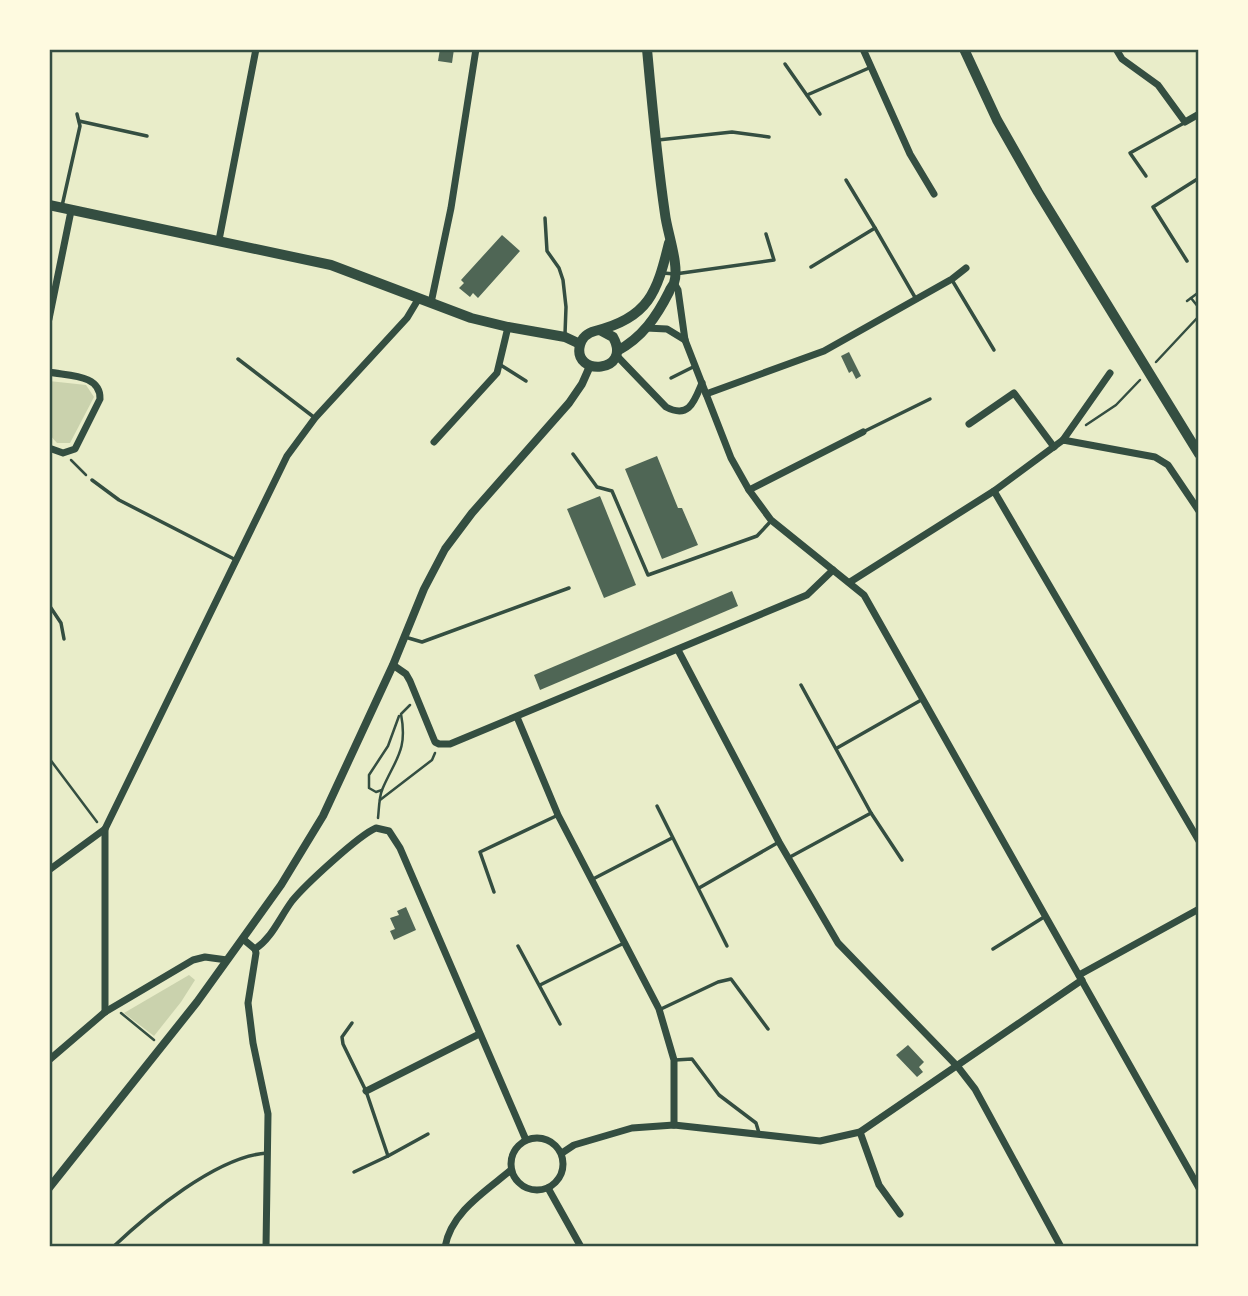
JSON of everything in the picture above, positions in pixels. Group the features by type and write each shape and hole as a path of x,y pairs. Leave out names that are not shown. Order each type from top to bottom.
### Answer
{"main road":[{"path":"647,49 669,243 675,257 671,277 658,314 606,367 590,366 580,356 580,344 589,333 621,322 647,303 671,277"},
{"path":"964,49 997,120 1038,192 1199,454"},
{"path":"49,205 331,265 471,318 565,337 580,344"},
{"path":"600,330 613,337 617,353"}],"street":[{"path":"219,240 256,49"},
{"path":"431,303 451,208 477,49"},
{"path":"863,49 910,153 934,194"},
{"path":"1116,49 1122,59 1158,85 1185,122 1198,117"},
{"path":"49,319 66,209"},
{"path":"706,394 824,351 952,279 966,268"},
{"path":"671,277 678,290 685,340 731,458 749,490 771,520 863,595 1199,1188"},
{"path":"105,1012 104,829 287,456 315,418 407,318 419,298"},
{"path":"434,442 497,373 508,327"},
{"path":"646,328 667,329 685,340"},
{"path":"617,353 666,407 675,411 683,411 691,405 702,383"},
{"path":"49,1188 243,939 311,838 393,665 424,589 452,538 569,403 590,366"},
{"path":"49,373 90,380 101,391 100,399 79,444 71,452 63,453 49,448"},
{"path":"850,582 994,491 1063,440 1110,373"},
{"path":"969,424 1014,393 1054,447"},
{"path":"749,490 863,432"},
{"path":"1063,440 1155,457 1168,465 1199,511"},
{"path":"994,491 1199,841"},
{"path":"393,665 406,674 432,737 439,744 450,744 807,595 833,570"},
{"path":"678,650 779,842 838,943 975,1088 1061,1247"},
{"path":"517,717 558,815 659,1009 674,1060 674,1125"},
{"path":"255,948 266,940 300,892 376,828 389,831 400,848 526,1140"},
{"path":"49,870 104,829"},
{"path":"562,1153 574,1145 632,1128 674,1125 820,1141 860,1132 958,1067 1081,978 1199,909"},
{"path":"243,939 255,948 256,957 249,993 249,1012 266,1101 266,1247"},
{"path":"49,1060 105,1012 193,960 205,957 226,960"},
{"path":"366,1091 479,1034"},
{"path":"860,1132 879,1185 900,1213"},
{"path":"542,1138 550,1141 562,1153 564,1161 560,1177 548,1188 526,1188 514,1177 511,1163 515,1149 526,1140 542,1138"},
{"path":"445,1247 446,1237 466,1206 512,1170"},
{"path":"548,1188 581,1247"}],"lane":[{"path":"785,64 820,114"},
{"path":"807,95 871,67"},
{"path":"66,209 80,126 77,114"},
{"path":"79,121 147,136"},
{"path":"1146,176 1130,153 1185,122"},
{"path":"656,141 732,132 769,137"},
{"path":"1187,261 1153,207 1199,178"},
{"path":"846,180 916,299"},
{"path":"545,218 547,251 559,268 563,280 565,337"},
{"path":"811,267 875,228"},
{"path":"671,277 774,260 766,234"},
{"path":"952,279 994,350"},
{"path":"238,359 315,418"},
{"path":"499,364 526,381"},
{"path":"671,378 695,366"},
{"path":"863,432 930,399"},
{"path":"573,454 597,487 612,491 648,575 757,536 771,520"},
{"path":"92,480 119,500 236,560"},
{"path":"405,637 422,642 569,588"},
{"path":"49,605 61,623 64,639"},
{"path":"801,685 871,813 902,860"},
{"path":"836,749 923,699"},
{"path":"657,806 727,946"},
{"path":"788,858 871,813"},
{"path":"494,892 480,852 558,815"},
{"path":"591,880 673,838"},
{"path":"698,888 779,842"},
{"path":"993,949 1046,916"},
{"path":"540,985 624,943"},
{"path":"518,946 560,1024"},
{"path":"659,1009 718,982 731,979 768,1029"},
{"path":"352,1023 342,1037 366,1091 388,1156"},
{"path":"674,1060 692,1059 719,1095 756,1123 760,1135"},
{"path":"354,1172 428,1134"},
{"path":"113,1247 138,1223 181,1192 249,1156 268,1153"}],"path":[{"path":"1187,301 1199,292"},
{"path":"1191,298 1199,308"},
{"path":"1084,426 1116,405"},
{"path":"63,453 92,480"},
{"path":"382,790 376,792 369,788 369,775 388,746 401,715 417,698"},
{"path":"376,828 382,790 398,759 405,734 401,715"},
{"path":"380,800 432,760 439,744"},
{"path":"49,758 104,829"},
{"path":"113,1007 162,1046"}],"green space":[{"path":"49,381 86,385 94,397 70,443 57,443 49,434"},
{"path":"189,975 195,980 154,1036 124,1013"}],"building":[{"path":"440,49 454,49 452,63 438,61"},
{"path":"502,235 520,251 478,298 473,293 470,297 459,288 464,283 461,280"},
{"path":"849,352 861,376 856,379 852,371 849,373 841,356"},
{"path":"657,456 678,508 682,508 698,545 662,559 625,469"},
{"path":"600,496 636,585 604,598 567,509"},
{"path":"732,591 738,606 540,690 534,675"},
{"path":"406,907 416,930 394,940 390,931 395,929 390,918 399,915 397,911"},
{"path":"908,1045 924,1062 919,1067 923,1072 917,1077 896,1055"}]}
